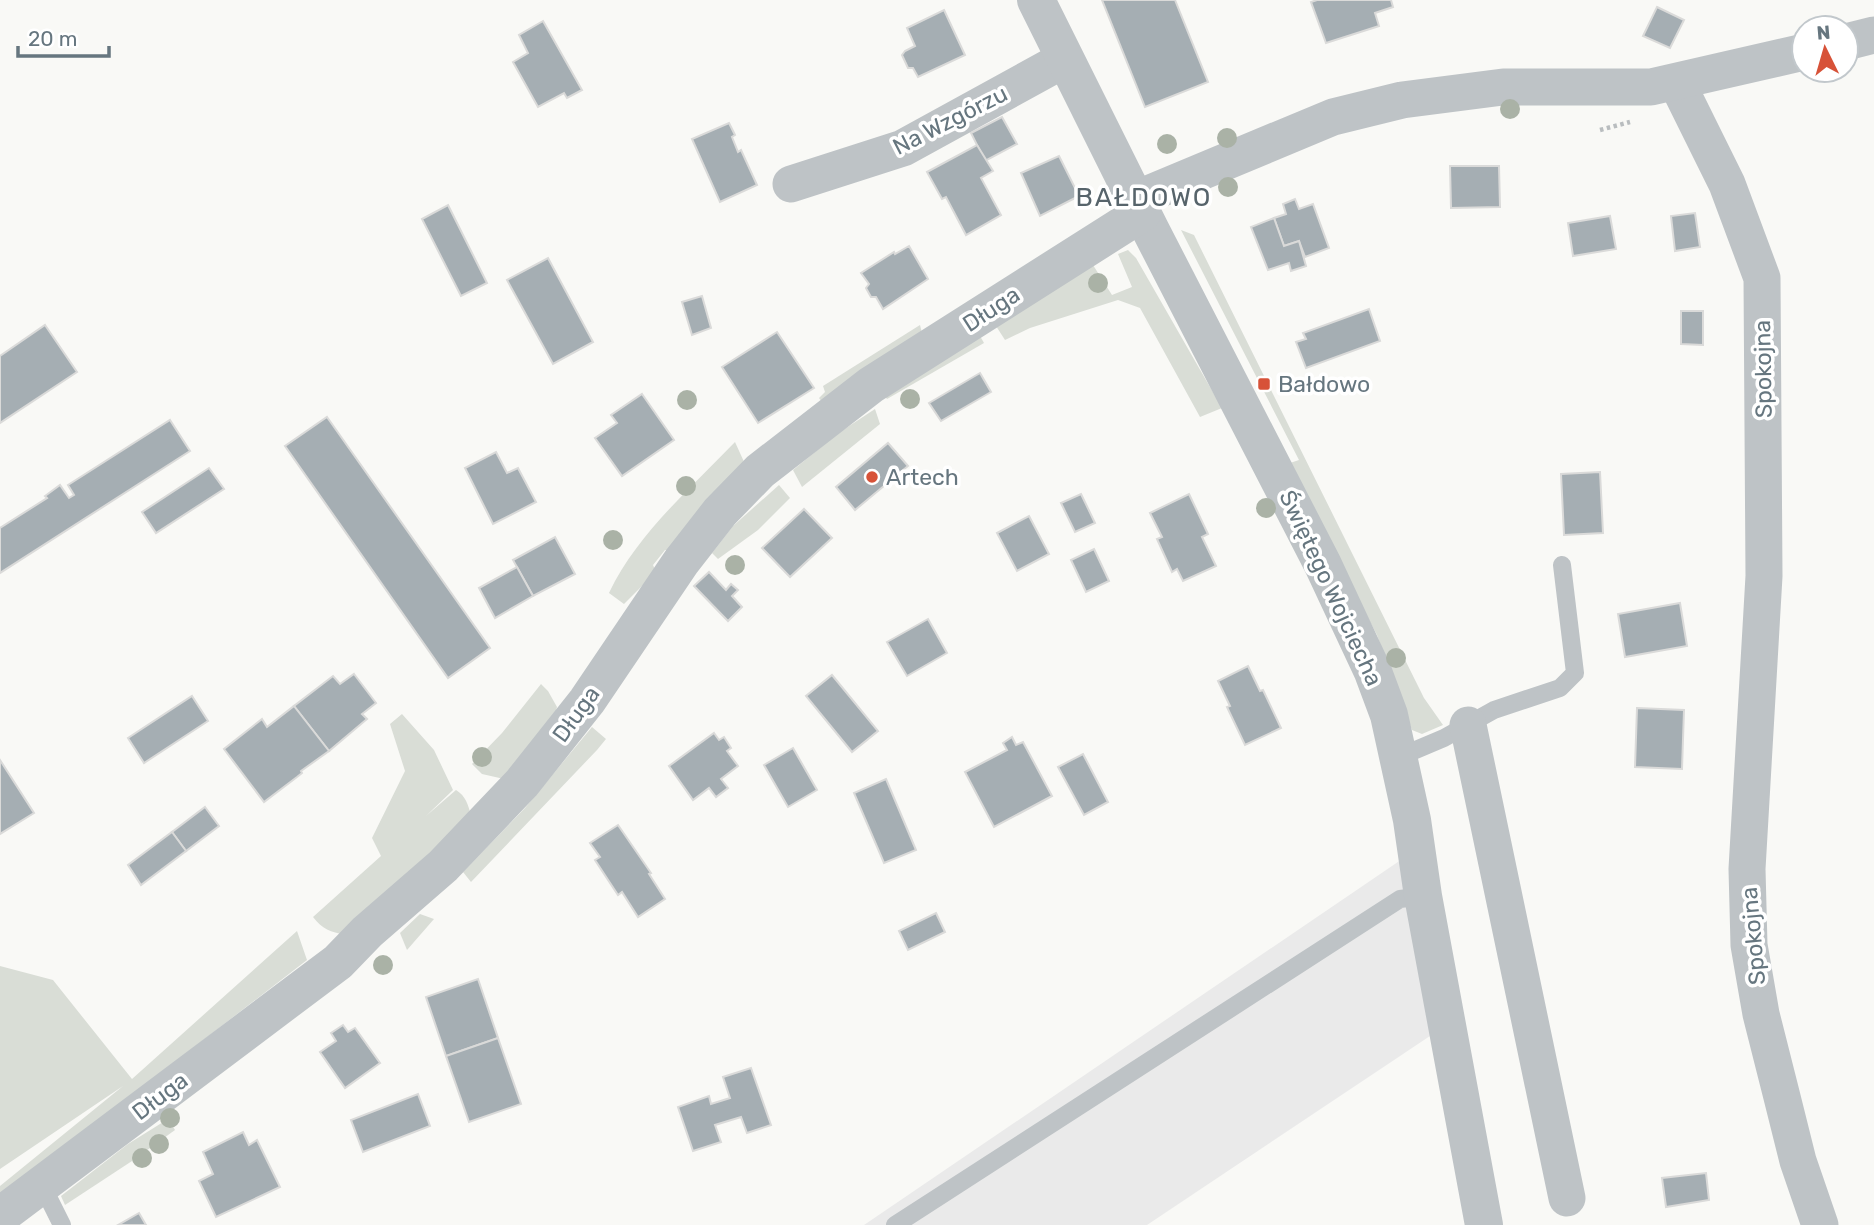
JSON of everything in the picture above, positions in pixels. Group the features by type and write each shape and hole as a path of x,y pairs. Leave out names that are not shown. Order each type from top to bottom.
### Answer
{"street":[{"name":"Świętego Wojciecha","path":"1036,0 1323,565 1373,672 1389,715 1412,820 1423,896 1483,1225"},
{"path":"1139,206 1333,117 1402,100 1503,87 1651,87 1790,55"},
{"name":"Na Wzgórzu","path":"791,184 903,148 1065,59"},
{"name":"Spokojna","path":"1677,83 1727,184 1762,278 1765,576 1748,869 1749,945 1761,1014 1785,1110 1798,1161 1820,1225"},
{"name":"Długa","path":"0,1216 338,962 367,932 443,866 522,783 561,736 681,562 720,512 761,471 871,385 1139,206"},
{"path":"1468,725 1567,1198"}],"lane":[{"path":"1399,757 1444,738 1494,710 1560,688 1575,673 1562,565"},
{"path":"895,1225 1400,899 1423,896"},
{"path":"42,1185 62,1225"}],"path":[{"path":"1600,130 1631,122"}],"shaded area":[{"path":"1181,230 1194,235 1424,698 1443,725 1422,734 1412,730 1377,635 1287,464 1299,460"},
{"path":"1128,250 1136,258 1222,408 1200,417 1140,308 1118,300 1030,328 1005,340 996,326 1093,265 1112,295 1132,287 1118,254"},
{"path":"920,325 922,333 822,402 819,398 825,392 823,386"},
{"path":"980,336 984,343 887,399 884,395"},
{"path":"875,409 880,424 802,487 793,470 837,434"},
{"path":"735,442 745,464 671,550 665,550 653,565 656,572 624,604 609,593 634,551 649,532"},
{"path":"779,485 790,498 758,530 718,559 712,553 733,526"},
{"path":"541,684 557,707 554,719 504,779 482,774 472,764 502,733"},
{"path":"402,714 434,750 453,790 426,816 456,790 468,804 471,815 345,935 335,933 323,927 313,917 381,856 372,838 405,771 390,724"},
{"path":"592,727 606,739 471,882 463,872 525,808"},
{"path":"1414,851 1448,1024 1147,1225 864,1225"},
{"path":"420,914 434,919 407,950 400,933"},
{"path":"297,931 307,960 0,1197 0,1186 123,1086 0,1169 0,966 53,980 132,1079"},
{"path":"168,1119 175,1130 65,1205 61,1196 128,1144"}],"building":[{"path":"1102,0 1175,0 1208,82 1145,107"},
{"path":"1391,0 1393,7 1375,13 1379,26 1326,43 1311,2"},
{"path":"1657,7 1684,20 1670,48 1643,36"},
{"path":"944,10 965,55 918,77 913,68 908,68 902,55 915,46 907,28"},
{"path":"543,21 582,90 567,98 564,93 538,107 513,62 528,53 519,35"},
{"path":"1002,117 1017,144 985,161 971,133"},
{"path":"729,123 735,135 732,137 738,152 741,150 757,185 720,202 692,139"},
{"path":"977,145 993,171 981,178 1001,215 966,235 946,197 942,199 927,172"},
{"path":"1059,156 1079,196 1040,216 1021,173"},
{"path":"1450,166 1499,166 1500,207 1451,208"},
{"path":"1295,199 1299,209 1313,204 1329,248 1305,257 1299,241 1284,246 1274,218 1286,214 1283,204"},
{"path":"448,205 487,283 461,296 422,219"},
{"path":"1695,213 1700,247 1675,251 1671,216"},
{"path":"1610,216 1616,249 1573,256 1568,223"},
{"path":"1274,218 1284,246 1299,241 1306,266 1291,271 1289,263 1268,270 1251,227"},
{"path":"909,246 928,279 883,309 876,297 871,297 866,288 869,284 861,273 894,252 895,254"},
{"path":"548,258 593,342 553,364 507,280"},
{"path":"702,296 711,328 692,335 682,302"},
{"path":"1369,309 1380,341 1306,368 1296,342 1306,339 1303,333"},
{"path":"1681,311 1703,311 1703,345 1681,344"},
{"path":"45,325 77,372 0,423 0,356"},
{"path":"777,332 814,388 758,423 722,367"},
{"path":"980,373 991,392 941,421 929,403"},
{"path":"642,394 674,440 622,476 595,438 617,423 611,415"},
{"path":"327,417 490,648 448,678 285,446"},
{"path":"170,420 190,451 0,573 0,528 47,498 45,496 60,485 69,498 74,495 68,485"},
{"name":"Artech","path":"888,443 908,466 855,510 836,487"},
{"path":"496,452 507,473 518,468 536,502 493,524 465,468"},
{"path":"209,468 224,489 156,533 142,512"},
{"path":"1600,472 1603,533 1564,535 1561,474"},
{"path":"1081,494 1095,523 1075,532 1061,503"},
{"path":"1189,494 1208,534 1202,537 1216,566 1183,581 1177,569 1172,572 1157,539 1162,537 1150,513"},
{"path":"804,509 832,538 790,577 762,548"},
{"path":"1029,516 1049,554 1017,571 997,533"},
{"path":"555,537 575,574 533,596 513,560"},
{"path":"1094,549 1109,581 1086,592 1071,560"},
{"path":"517,567 533,596 495,618 479,588"},
{"path":"709,572 726,590 731,584 738,590 732,596 742,607 728,621 694,586"},
{"path":"1680,603 1687,646 1625,657 1618,614"},
{"path":"928,619 947,653 907,676 887,642"},
{"path":"1248,666 1281,728 1245,745 1218,681"},
{"path":"354,674 376,703 362,714 367,719 329,751 294,706 333,676 340,684"},
{"path":"832,675 878,731 852,752 806,696"},
{"path":"192,696 208,721 144,763 128,738"},
{"path":"294,706 329,751 264,802 224,749 262,719 267,727"},
{"path":"1637,708 1684,710 1682,769 1635,767"},
{"path":"714,733 719,740 724,737 731,748 727,751 738,766 721,779 728,788 716,797 709,788 693,800 669,766"},
{"path":"1012,737 1016,745 1023,742 1052,796 994,827 965,772 1007,750 1003,743"},
{"path":"793,748 817,790 788,807 764,765"},
{"path":"1083,754 1108,802 1084,815 1058,767"},
{"path":"0,760 34,813 0,834"},
{"path":"886,779 916,850 884,863 854,793"},
{"path":"205,807 219,826 186,851 172,832"},
{"path":"618,825 651,873 649,874 665,899 638,917 622,892 618,895 595,860 600,857 590,843"},
{"path":"172,832 186,851 141,885 128,865"},
{"path":"936,913 945,932 908,950 899,931"},
{"path":"478,979 498,1038 446,1056 426,997"},
{"path":"343,1025 348,1032 355,1028 380,1063 345,1088 320,1052 336,1041 331,1033"},
{"path":"498,1038 521,1104 469,1122 446,1056"},
{"path":"751,1068 771,1125 747,1133 741,1117 715,1125 721,1142 693,1151 678,1107 709,1096 711,1104 730,1098 723,1077"},
{"path":"418,1094 430,1126 363,1152 351,1120"},
{"path":"243,1132 249,1145 257,1140 280,1187 216,1217 199,1181 213,1174 203,1152"},
{"path":"1706,1173 1709,1200 1666,1207 1662,1178"},
{"path":"139,1213 146,1225 118,1225"}],"place":[{"name":"Bałdowo","path":"1264,384"},
{"name":"Artech","path":"872,477"}],"district":[{"name":"BAŁDOWO","path":"1144,197"}]}
